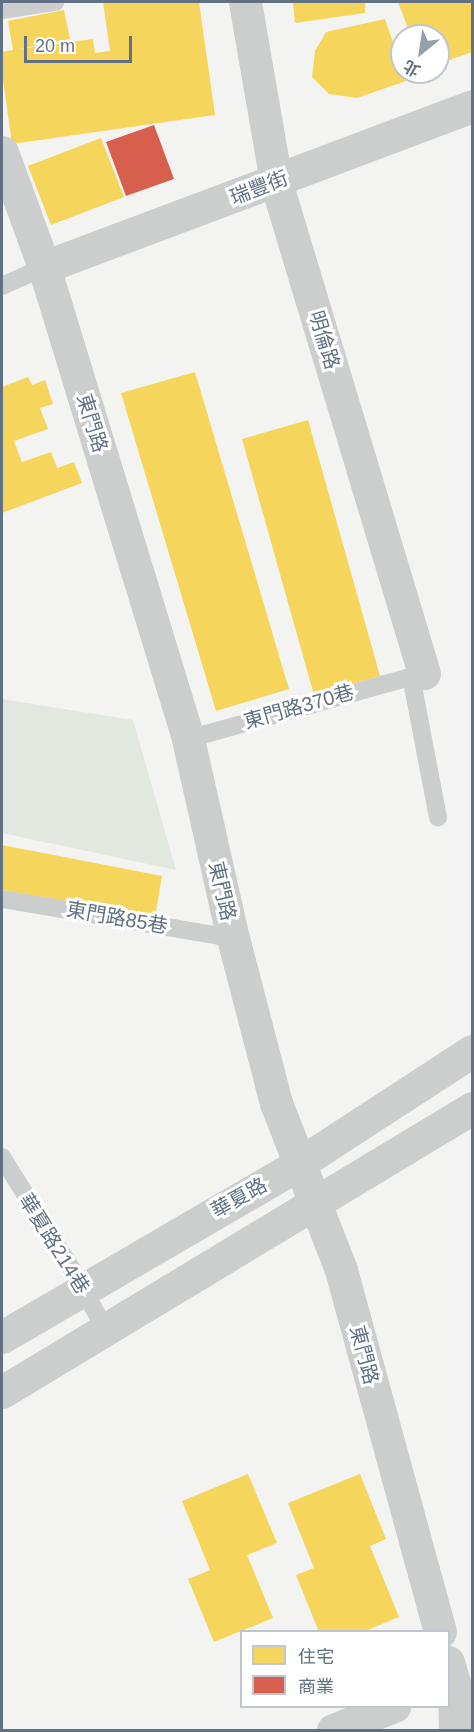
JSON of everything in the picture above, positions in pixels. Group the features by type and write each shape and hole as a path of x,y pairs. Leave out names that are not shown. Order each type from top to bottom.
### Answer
{"street":[{"name":"明倫路","path":"245,2 276,182 417,674"},
{"name":"瑞豐街","path":"44,267 276,182 472,105"},
{"name":"東門路","path":"2,152 44,267 188,739 233,938 276,1103 297,1165 340,1270 439,1630"},
{"name":"華夏路","path":"2,1337 297,1165 472,1051"},
{"path":"2,1392 472,1108"},
{"path":"455,1731 456,1676"},
{"path":"333,1731 391,1708"}],"lane":[{"path":"2,10 55,2"},
{"path":"2,286 44,267"},
{"path":"417,674 438,817"},
{"name":"東門路370巷","path":"188,739 417,674"},
{"name":"東門路85巷","path":"2,899 233,938"},
{"name":"華夏路214巷","path":"2,1157 83,1289 106,1331"}],"shaded area":[{"path":"2,699 133,720 176,870 2,833"}],"building: 住宅":[{"path":"103,2 199,2 215,115 12,144 2,73 2,52 13,50 8,21 64,10 70,39 19,49 93,39 95,53 110,51"},
{"path":"293,2 365,2 365,13 295,23"},
{"path":"398,2 472,2 472,52 450,60 450,24 406,24"},
{"path":"385,19 390,34 390,84 397,84 357,98 329,94 312,77 315,51 326,32"},
{"path":"101,138 124,197 51,225 28,166"},
{"path":"195,372 289,689 216,711 121,393"},
{"path":"28,377 32,385 45,380 53,404 40,408 48,429 14,441 22,462 51,452 57,468 74,462 82,483 2,513 2,387"},
{"path":"308,420 380,676 314,695 242,439"},
{"path":"2,845 162,876 155,917 2,890"},
{"path":"248,1474 277,1543 247,1555 273,1618 214,1642 188,1579 210,1570 182,1501"},
{"path":"360,1474 386,1539 370,1546 399,1617 368,1630 318,1630 296,1575 314,1568 288,1503"}],"building: 商業":[{"path":"154,125 174,179 126,196 106,142"}]}
